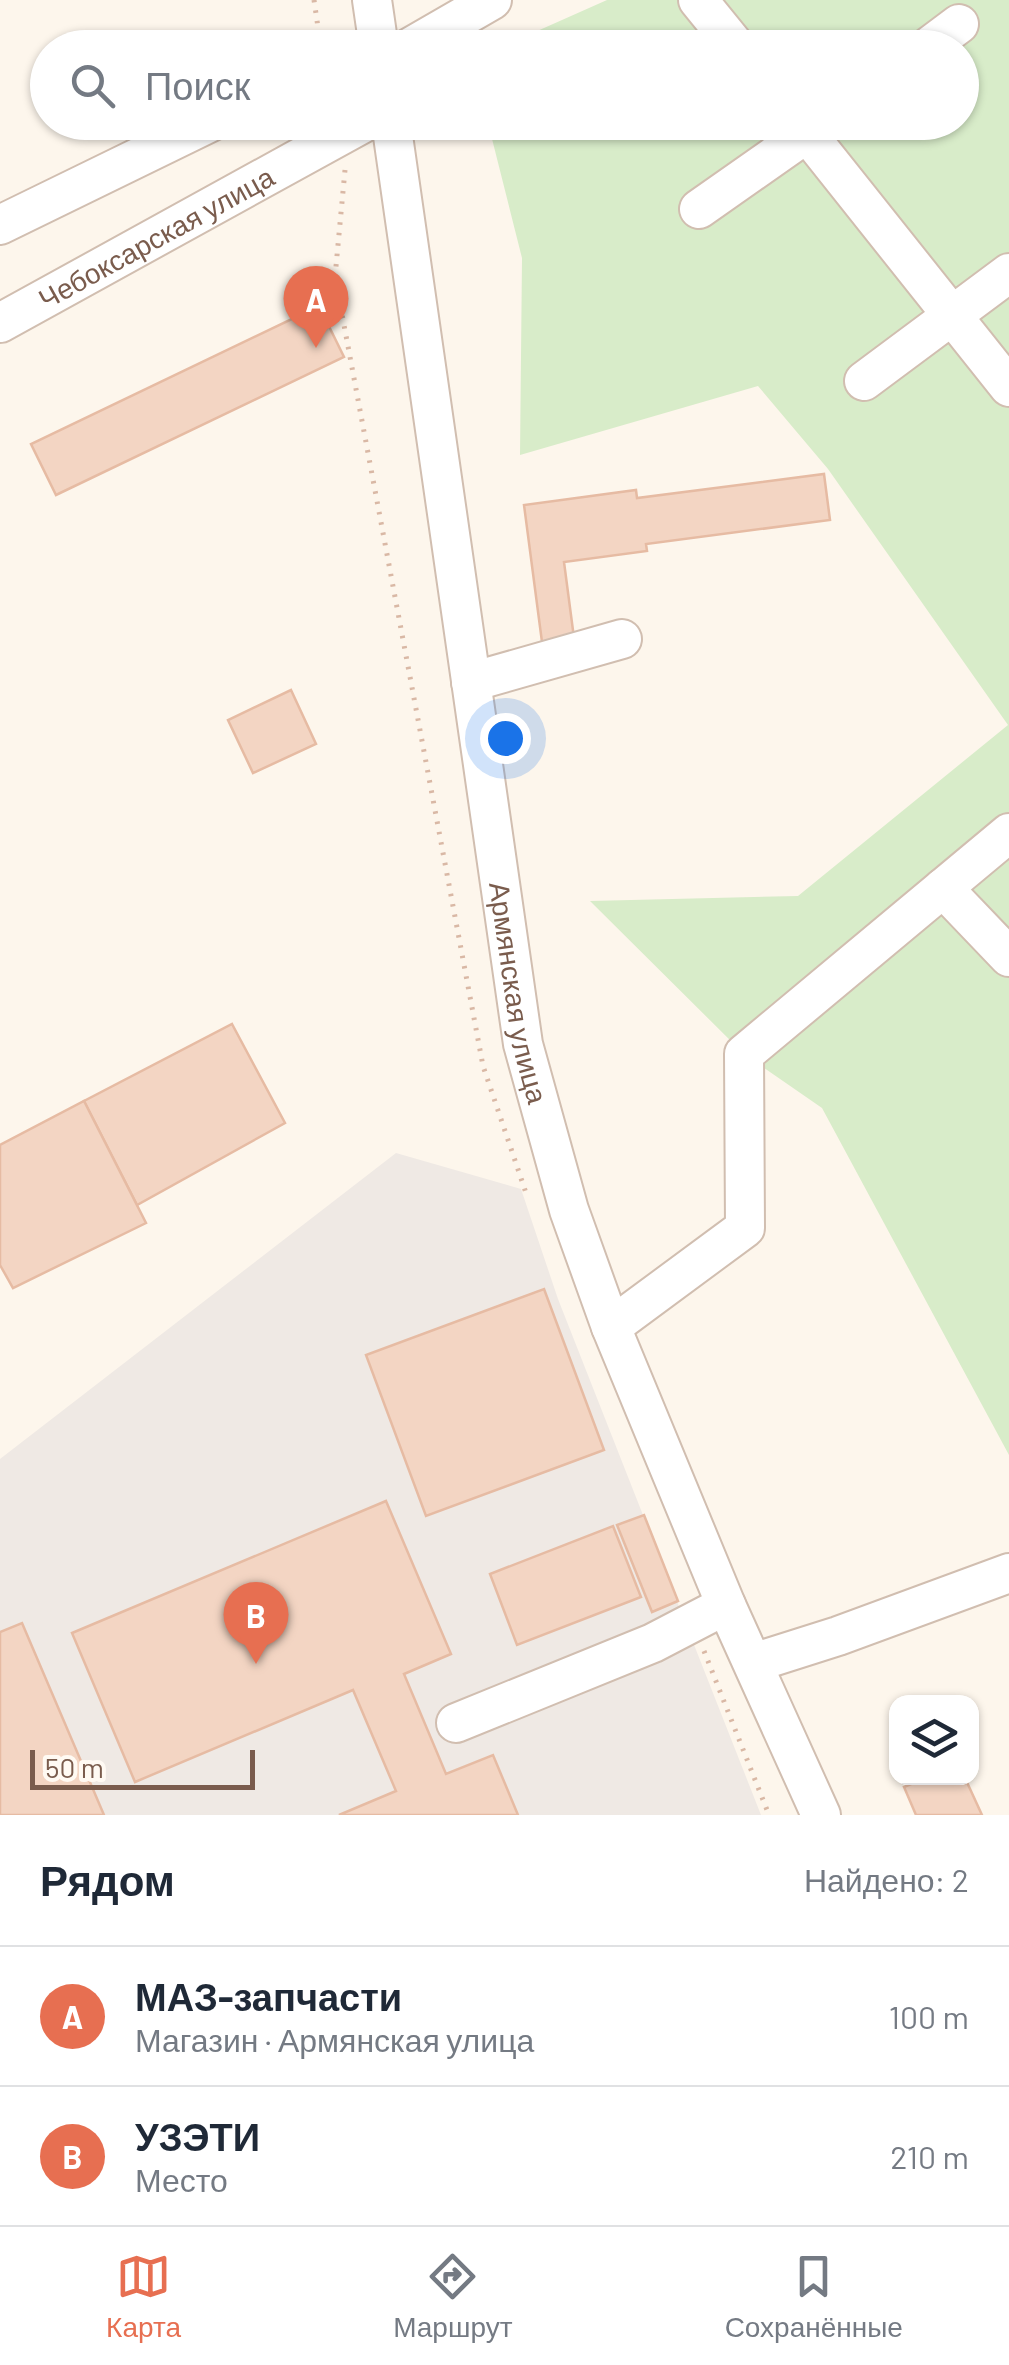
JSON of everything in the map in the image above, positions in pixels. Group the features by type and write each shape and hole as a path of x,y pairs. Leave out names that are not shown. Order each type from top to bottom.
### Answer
{"street":[{"path":"372,0 379,30"},
{"path":"421,30 492,0"},
{"path":"698,0 722,30"},
{"path":"951,30 959,24"},
{"path":"0,225 174,140"},
{"name":"Чебоксарская улица","path":"0,323 332,140"},
{"name":"Армянская улица","path":"394,140 523,1044 570,1210 611,1328 726,1605 821,1815"},
{"path":"699,209 790,140"},
{"path":"819,140 950,317 1009,386"},
{"path":"864,381 1009,273"},
{"path":"471,682 622,639"},
{"path":"611,1328 746,1228 744,1054 1009,833"},
{"path":"943,888 1009,957"},
{"path":"753,1663 838,1636 1008,1555"},
{"path":"456,1723 653,1643 726,1605"}],"path":[{"path":"314,0 318,30"}],"shaded area":[{"path":"396,1153 521,1189 558,1299 761,1815 0,1815 0,1459"}],"green space":[{"path":"607,0 1009,0 1009,1455 822,1108 744,1054 590,901 798,896 1008,725 828,469 758,386 520,455 522,258 492,140 979,140 979,30 539,30"}],"building":[{"path":"319,306 344,357 56,495 31,444"},
{"path":"824,474 830,520 646,544 647,551 564,562 574,638 542,642 524,505 636,490 637,498"},
{"path":"291,690 316,744 253,773 228,720"},
{"path":"232,1024 285,1123 137,1205 84,1101"},
{"path":"84,1101 146,1223 13,1288 0,1265 0,1145"},
{"path":"544,1289 604,1450 426,1516 366,1355"},
{"path":"386,1501 451,1654 404,1674 446,1774 493,1755 518,1815 339,1815 396,1791 353,1690 135,1782 72,1633"},
{"path":"644,1515 678,1601 652,1612 617,1525"},
{"path":"613,1526 641,1597 517,1645 490,1574"},
{"path":"22,1623 104,1815 0,1815 0,1632"},
{"path":"968,1785 982,1815 916,1815 904,1787"}],"place":[{"name":"МАЗ-запчасти","path":"316,348"},
{"name":"УЗЭТИ","path":"256,1664"}]}
